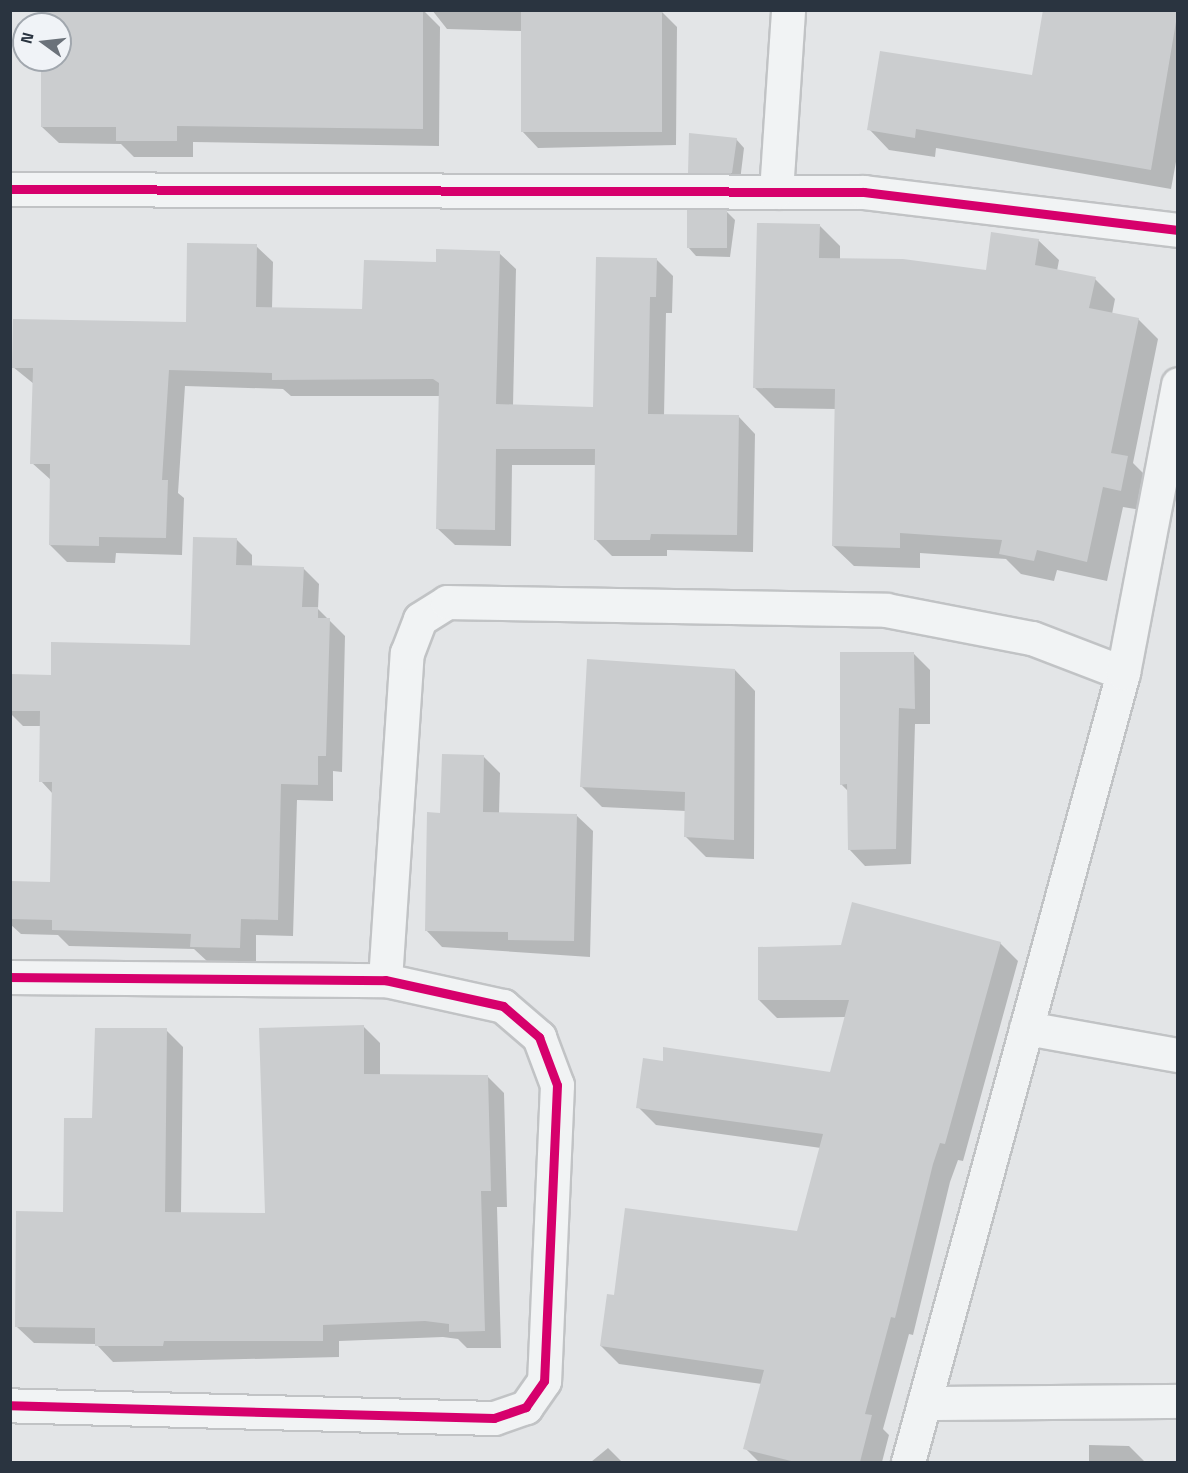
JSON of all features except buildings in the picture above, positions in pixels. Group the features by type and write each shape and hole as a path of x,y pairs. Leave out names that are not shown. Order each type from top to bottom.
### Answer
{"street":[{"path":"776,192 788,10"},
{"path":"10,189 864,192 1178,230"},
{"path":"908,1462 1123,673 1178,384"},
{"path":"385,980 407,653 420,619 447,602 886,610 1032,638 1123,673"},
{"path":"10,976 385,980 503,1006 539,1037 557,1085 544,1381 526,1407 494,1418 10,1405"},
{"path":"1026,1028 1178,1055"},
{"path":"924,1403 1178,1401"}],"cycle path":[{"path":"10,189 864,192 1178,230"},
{"path":"10,977 385,980 503,1006 539,1037 557,1085 544,1381 526,1407 494,1418 10,1405"}]}
